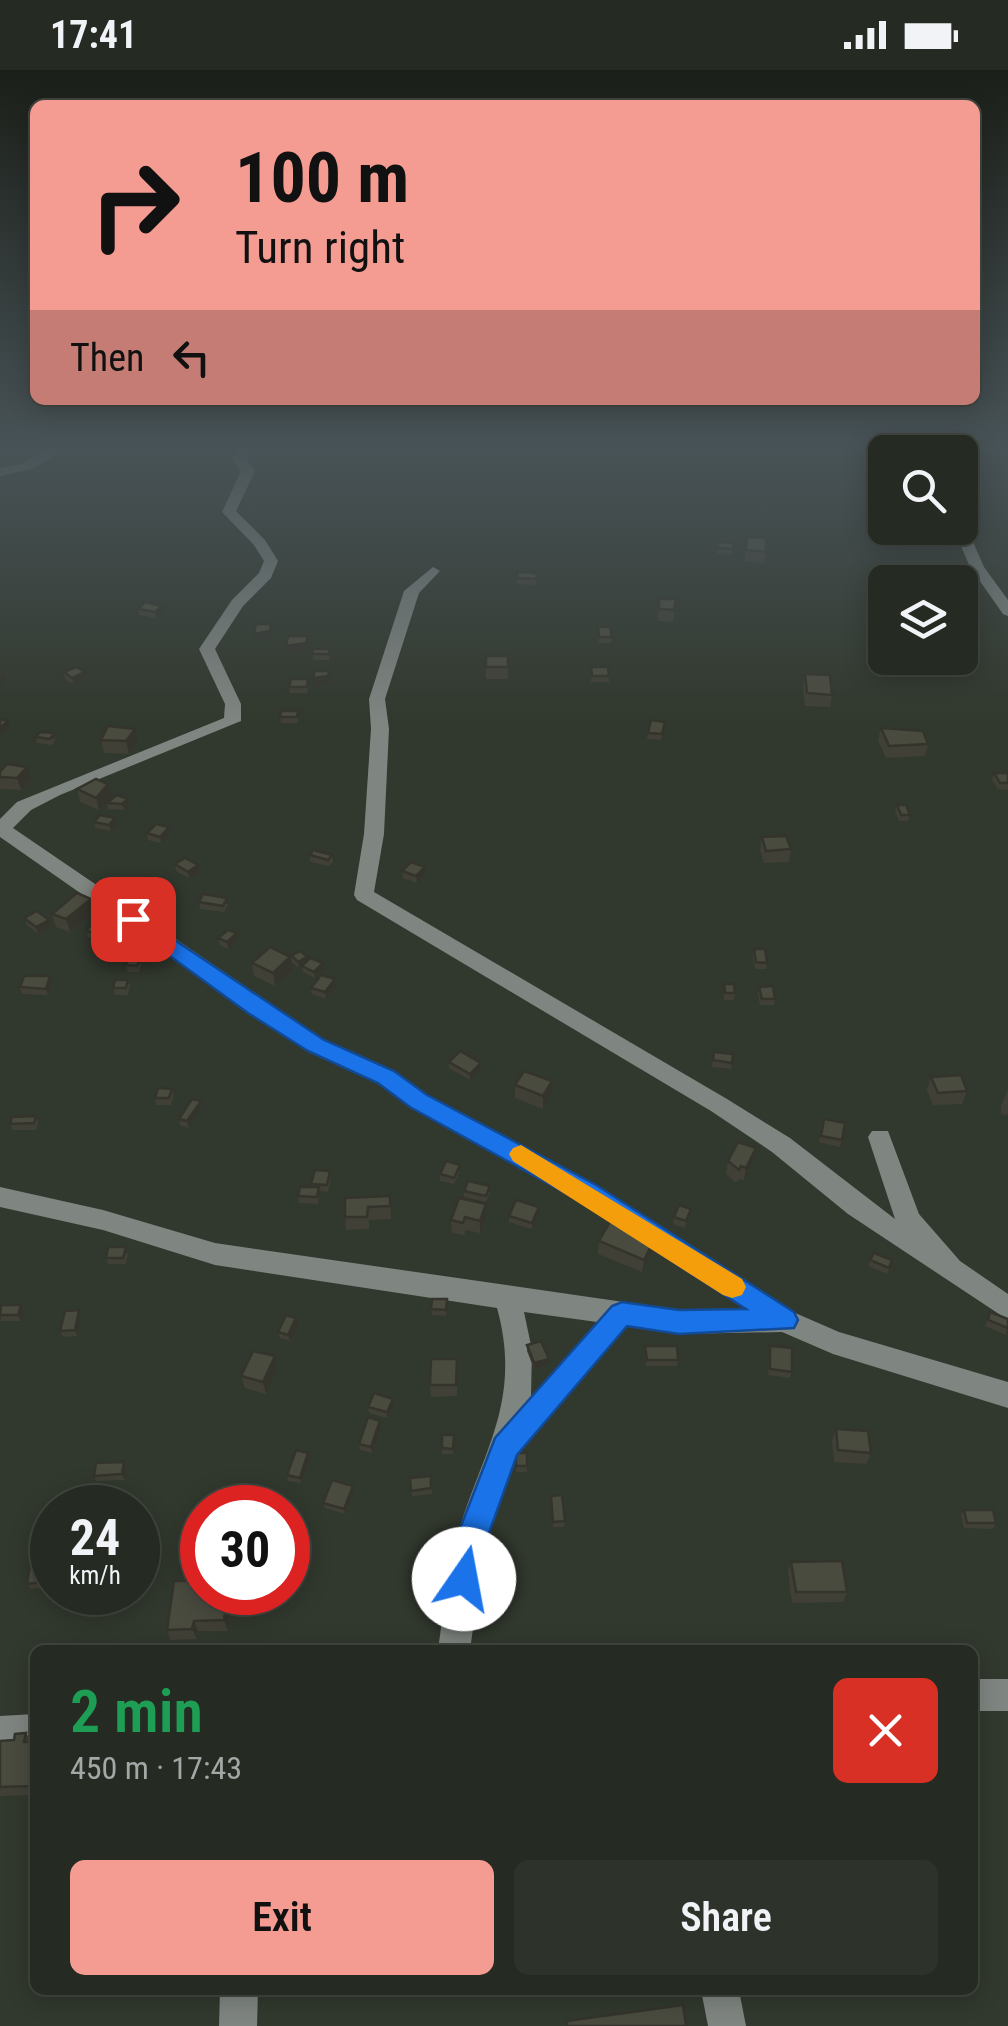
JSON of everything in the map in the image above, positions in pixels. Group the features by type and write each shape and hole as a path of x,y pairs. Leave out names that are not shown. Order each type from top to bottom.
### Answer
{"street":[{"path":"257,540 271,561 266,575 236,603 208,649 233,704 232,721 54,791 24,806 0,829 301,1036 386,1077 419,1101 587,1192 784,1320 832,1342 1008,1396"},
{"path":"968,545 977,566 1008,610"},
{"path":"434,571 412,591 376,698 380,729 374,834 364,894 719,1105 781,1145 856,1207 1008,1309"},
{"path":"880,1137 908,1219 952,1269"},
{"path":"0,1197 103,1220 215,1254 679,1322 784,1320"},
{"path":"455,1645 470,1544 518,1405 518,1357 508,1298"},
{"path":"505,1448 622,1314"},
{"path":"978,1694 1008,1695"},
{"path":"0,1733 30,1731"},
{"path":"238,2026 239,1995"},
{"path":"721,1995 727,2026"}],"building":[{"path":"747,540 766,540 766,552 746,550"},
{"path":"718,542 733,543 733,549 718,548"},
{"path":"518,572 537,573 536,579 517,578"},
{"path":"659,599 676,599 674,610 659,609"},
{"path":"145,602 162,606 155,612 138,609"},
{"path":"256,624 271,624 270,631 254,634"},
{"path":"598,627 610,627 612,637 599,637"},
{"path":"288,636 308,636 306,643 286,646"},
{"path":"313,649 330,649 329,654 312,654"},
{"path":"486,656 508,656 508,667 486,667"},
{"path":"76,667 85,672 72,678 64,672"},
{"path":"591,667 608,667 609,676 592,676"},
{"path":"315,671 329,671 328,676 313,678"},
{"path":"805,674 830,675 832,695 807,693"},
{"path":"291,679 308,679 307,687 289,687"},
{"path":"281,711 298,711 297,717 280,717"},
{"path":"651,720 665,722 662,734 648,733"},
{"path":"108,726 135,729 126,741 101,740"},
{"path":"881,728 923,731 928,744 889,746"},
{"path":"40,732 54,733 50,739 36,737"},
{"path":"7,764 27,767 17,778 0,777"},
{"path":"994,773 1008,773 1008,783 1000,783"},
{"path":"96,779 108,784 96,798 77,789"},
{"path":"117,795 128,799 122,804 107,803"},
{"path":"897,805 906,805 910,815 901,815"},
{"path":"100,815 115,818 109,825 94,822"},
{"path":"156,824 169,827 160,837 147,833"},
{"path":"786,836 791,849 766,851 762,837"},
{"path":"313,850 332,855 328,860 310,855"},
{"path":"185,858 198,865 188,872 175,864"},
{"path":"411,862 425,867 416,876 402,871"},
{"path":"77,893 91,899 66,919 52,914"},
{"path":"203,894 227,898 223,906 199,902"},
{"path":"37,911 49,920 36,927 24,918"},
{"path":"98,920 110,926 98,936 86,930"},
{"path":"228,930 237,933 227,942 218,938"},
{"path":"270,947 290,957 273,973 252,963"},
{"path":"754,949 765,949 767,963 756,962"},
{"path":"301,951 307,957 298,962 291,955"},
{"path":"128,958 140,958 137,966 126,965"},
{"path":"310,958 323,963 314,972 302,966"},
{"path":"321,975 335,979 325,992 311,988"},
{"path":"24,976 50,976 46,989 20,987"},
{"path":"115,980 128,980 126,988 113,988"},
{"path":"724,984 734,984 735,993 725,993"},
{"path":"773,986 775,999 762,999 759,987"},
{"path":"460,1051 481,1063 470,1074 449,1062"},
{"path":"714,1052 733,1054 732,1063 713,1060"},
{"path":"524,1071 552,1081 543,1096 515,1085"},
{"path":"961,1075 967,1091 938,1093 931,1077"},
{"path":"158,1088 172,1089 169,1098 155,1098"},
{"path":"192,1099 201,1101 187,1121 179,1119"},
{"path":"36,1116 34,1123 10,1124 12,1117"},
{"path":"824,1119 845,1123 842,1140 821,1136"},
{"path":"738,1142 756,1148 746,1168 741,1166 739,1170 728,1161"},
{"path":"446,1161 460,1165 454,1178 440,1174"},
{"path":"315,1170 330,1171 327,1185 311,1184"},
{"path":"468,1181 490,1186 486,1196 464,1191"},
{"path":"300,1187 319,1187 317,1197 298,1196"},
{"path":"390,1196 390,1206 368,1207 367,1217 345,1217 345,1198"},
{"path":"459,1198 486,1204 480,1221 465,1217 463,1223 451,1220"},
{"path":"516,1200 539,1207 532,1223 509,1216"},
{"path":"679,1205 691,1209 686,1221 674,1217"},
{"path":"611,1220 655,1238 644,1260 599,1241"},
{"path":"108,1247 126,1247 123,1258 106,1258"},
{"path":"874,1253 892,1260 889,1268 870,1260"},
{"path":"432,1299 447,1299 446,1310 431,1309"},
{"path":"1,1305 21,1305 18,1315 0,1315"},
{"path":"79,1310 75,1330 60,1331 65,1311"},
{"path":"990,1312 1008,1319 1008,1328 988,1320"},
{"path":"286,1315 296,1318 288,1335 278,1332"},
{"path":"541,1341 549,1359 534,1363 527,1345"},
{"path":"645,1346 677,1346 678,1360 647,1360"},
{"path":"770,1346 792,1348 792,1372 770,1369"},
{"path":"253,1351 275,1356 263,1382 241,1376"},
{"path":"431,1359 457,1359 456,1385 430,1385"},
{"path":"374,1393 393,1399 387,1412 368,1407"},
{"path":"368,1417 380,1421 371,1447 359,1444"},
{"path":"836,1429 868,1431 871,1453 838,1450"},
{"path":"442,1435 454,1435 453,1449 442,1448"},
{"path":"296,1450 308,1453 300,1478 287,1475"},
{"path":"516,1453 527,1453 527,1466 516,1466"},
{"path":"124,1462 122,1474 94,1476 96,1463"},
{"path":"431,1476 431,1488 411,1491 410,1478"},
{"path":"332,1480 353,1486 344,1509 323,1503"},
{"path":"562,1495 565,1521 553,1522 551,1496"},
{"path":"964,1510 993,1510 996,1523 967,1523"},
{"path":"842,1561 847,1592 796,1592 791,1562"},
{"path":"174,1581 180,1581 180,1615 225,1615 224,1620 194,1621 192,1629 167,1630"},
{"path":"26,1733 24,1742 30,1742 30,1786 0,1787 0,1741 14,1740 15,1734"},
{"path":"683,2005 686,2026 567,2026 567,2021"}],"slow traffic":[{"path":"521,1154 587,1192 732,1287"}],"route":[{"path":"133,919 316,1046 386,1077 419,1101 587,1192 784,1320 679,1322 622,1314 505,1448 470,1544 464,1579"}]}
